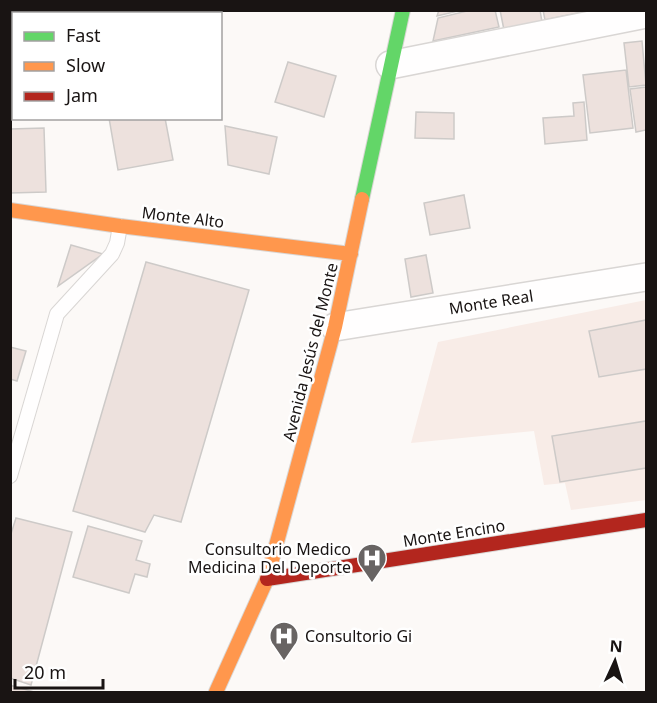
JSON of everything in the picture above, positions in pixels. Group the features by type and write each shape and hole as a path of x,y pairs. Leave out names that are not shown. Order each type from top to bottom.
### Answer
{"street":[{"name":"Avenida Jesús del Monte","path":"216,693 267,579 335,327 390,65 397,12"},
{"path":"390,65 646,14"},
{"name":"Monte Alto","path":"10,210 351,254"},
{"name":"Monte Real","path":"335,327 646,277"},
{"name":"Monte Encino","path":"267,579 646,520"}],"lane":[{"path":"10,476 57,314 112,254 120,226"}],"shaded area":[{"path":"646,300 646,500 571,510 565,483 544,485 534,431 411,443 438,342"}],"building":[{"path":"439,10 462,10 437,16"},
{"path":"471,10 495,10 499,27 433,41 438,18"},
{"path":"500,10 540,10 542,22 504,30"},
{"path":"543,10 582,10 582,12 545,20"},
{"path":"642,41 646,85 629,87 624,43"},
{"path":"288,62 336,76 324,117 275,102"},
{"path":"626,70 633,128 590,133 583,75"},
{"path":"646,87 646,130 636,132 630,89"},
{"path":"584,102 587,140 545,144 543,118 574,116 573,103"},
{"path":"416,112 454,113 454,139 415,138"},
{"path":"109,120 165,120 173,160 118,170"},
{"path":"225,126 277,137 269,174 228,165"},
{"path":"44,128 46,192 10,193 10,129"},
{"path":"464,195 470,228 430,235 424,203"},
{"path":"71,245 103,254 58,286"},
{"path":"426,255 433,293 411,297 405,259"},
{"path":"146,262 249,290 181,522 154,515 145,532 73,511"},
{"path":"646,320 646,369 599,377 589,331"},
{"path":"10,347 26,351 17,381 10,379"},
{"path":"646,421 646,468 560,482 552,436"},
{"path":"16,518 72,532 31,685 10,678 10,537"},
{"path":"88,526 142,541 136,560 150,564 147,577 135,574 129,593 73,577"},
{"path":"10,685 34,692 10,692"}],"traffic: fast":[{"path":"362,199 403,10"}],"traffic: slow":[{"path":"216,692 267,579 335,327 362,199"},
{"path":"10,210 351,254"}],"traffic: jam":[{"path":"267,579 646,520"}],"place":[{"name":"Consultorio Medico Medicina Del Deporte","path":"372,584"},
{"name":"Consultorio Gi","path":"284,662"}]}
